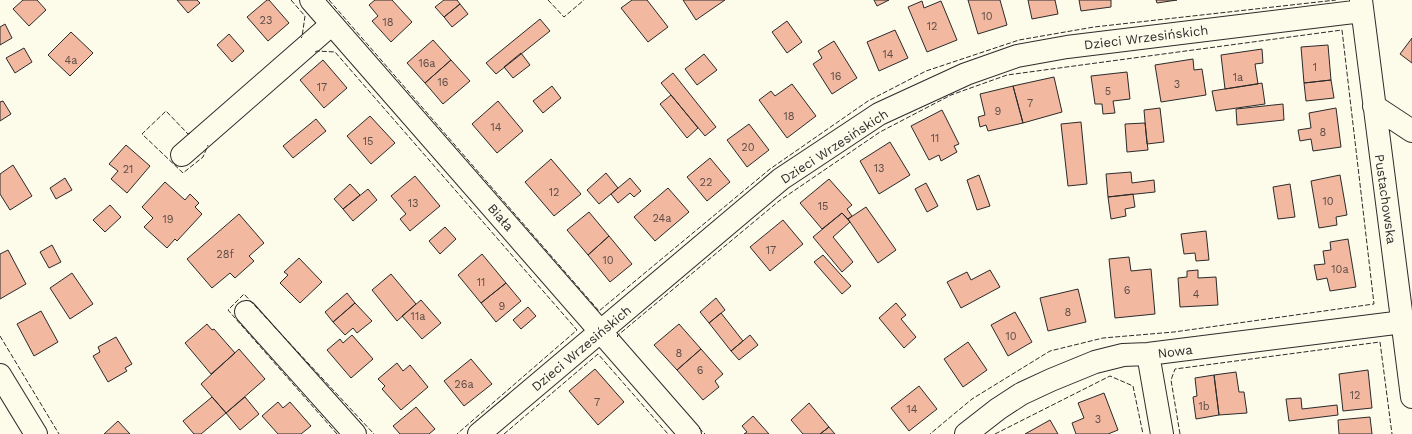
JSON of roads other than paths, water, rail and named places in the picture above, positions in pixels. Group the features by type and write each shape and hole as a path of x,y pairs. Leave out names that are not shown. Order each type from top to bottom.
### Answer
{"street":[{"name":"Biała","path":"311,0 690,434"},
{"name":"Pustachowska","path":"1362,5 1374,106 1406,316 1412,397"},
{"name":"Dzieci Wrzesińskich","path":"479,434 781,179 879,114 966,74 1017,56 1067,47 1362,5"},
{"path":"182,155 332,24"},
{"path":"1374,106 1412,131"},
{"path":"246,312 355,434"},
{"name":"Nowa","path":"966,434 1009,401 1021,394 1095,362 1123,355 1148,354 1406,316"},
{"path":"1148,354 1162,434"},
{"path":"0,375 36,434"}]}
